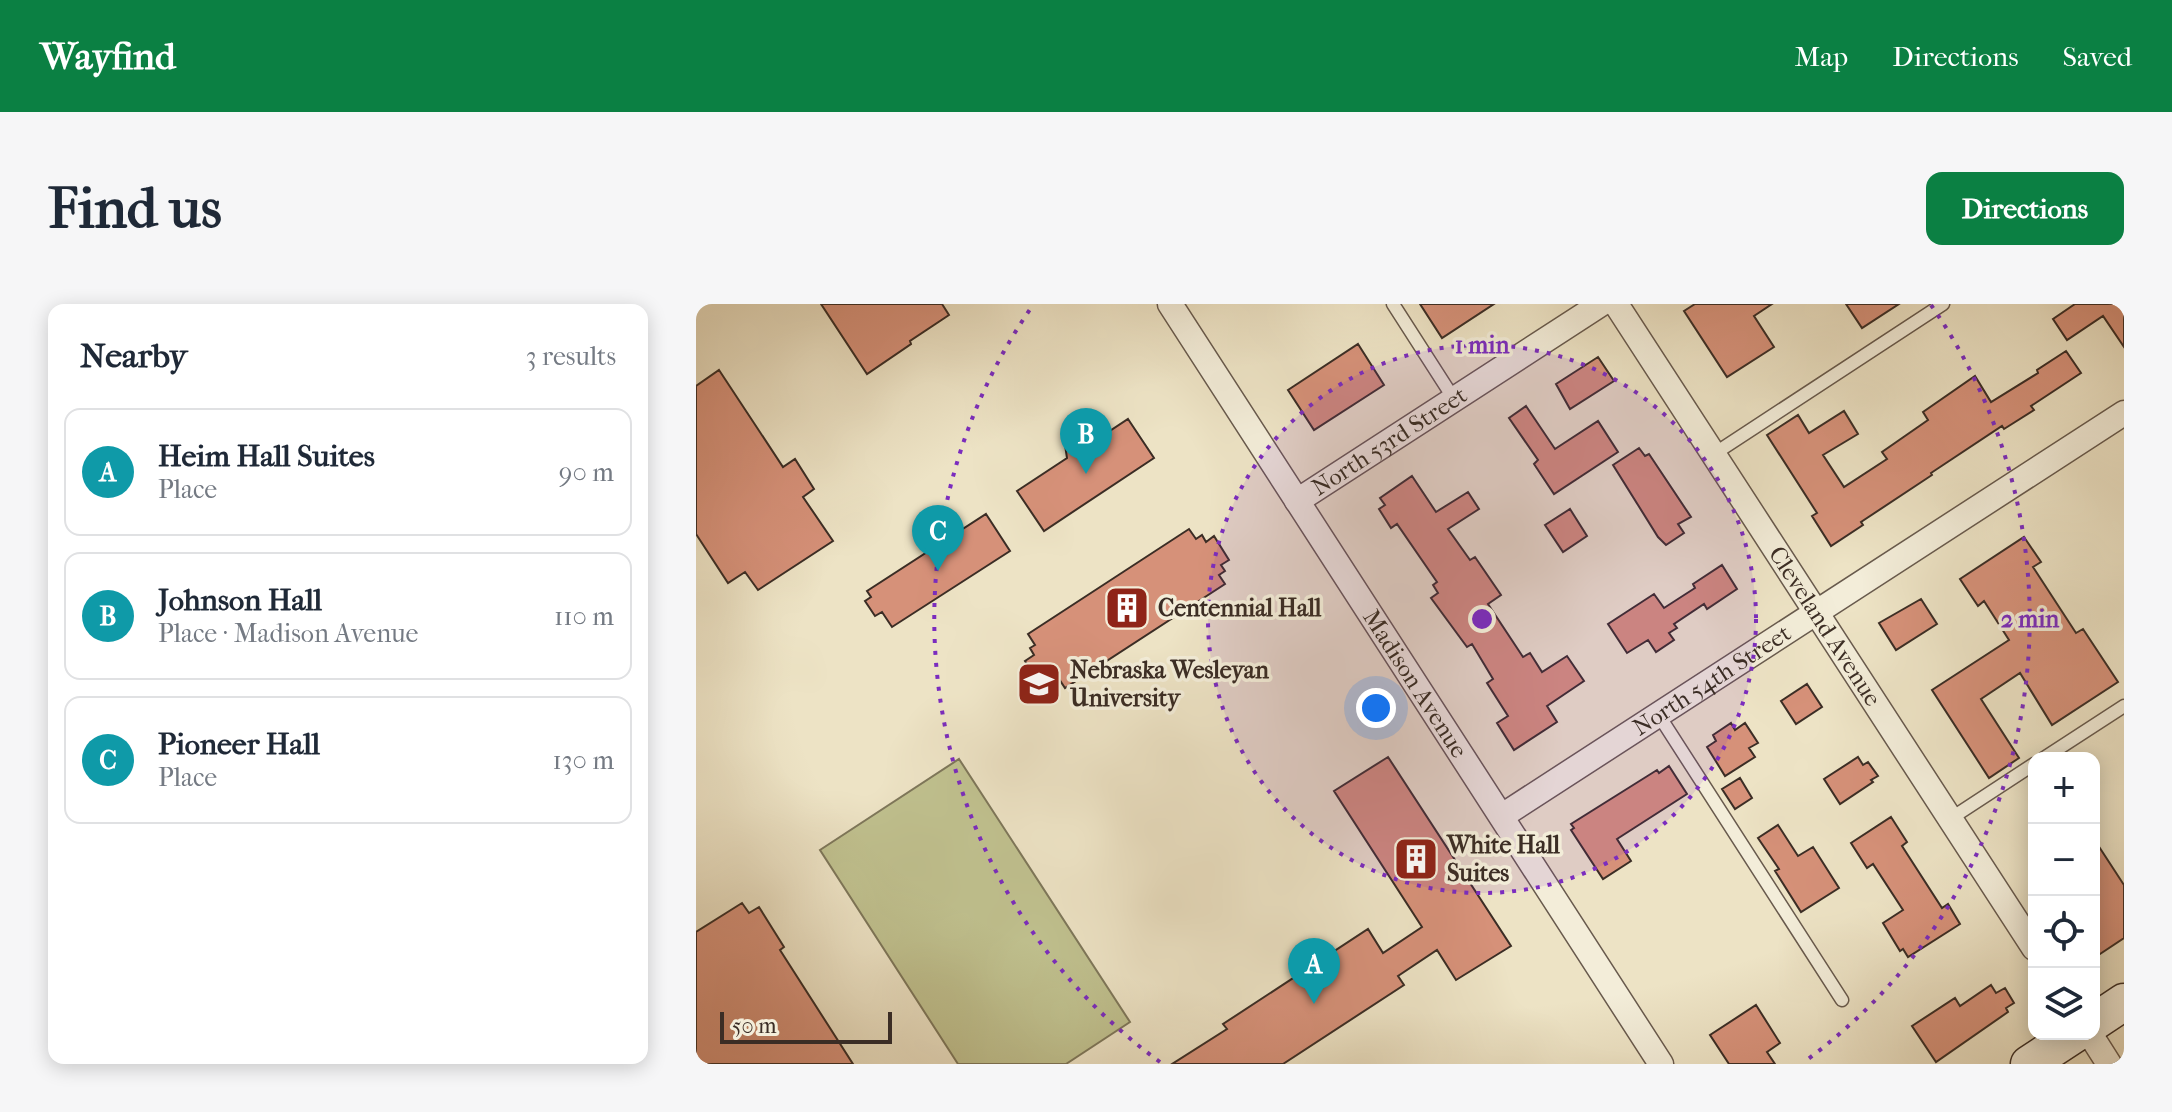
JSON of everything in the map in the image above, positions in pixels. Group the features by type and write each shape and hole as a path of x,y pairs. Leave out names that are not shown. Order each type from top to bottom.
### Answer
{"main road":[{"path":"2100,1018 2124,1002"},
{"path":"2029,1064 2066,1040"}],"street":[{"name":"Madison Avenue","path":"1170,304 1661,1064"},
{"name":"North 53rd Street","path":"1297,501 1601,304"},
{"name":"Cleveland Avenue","path":"1616,304 2028,939"},
{"name":"North 54th Street","path":"1502,816 2124,413"},
{"path":"2094,1040 2109,1064"}],"lane":[{"path":"1393,304 1454,399"},
{"path":"1714,454 1943,304"},
{"path":"2053,752 2124,706"},
{"path":"1658,714 1842,1000"},
{"path":"1950,819 2028,768"}],"green space":[{"path":"959,759 1130,1022 1066,1064 958,1064 820,850"}],"building":[{"path":"821,304 942,304 949,315 867,374"},
{"path":"1420,304 1494,304 1442,338"},
{"path":"1695,304 1772,304 1754,316 1774,347 1727,377 1684,311"},
{"path":"1846,304 1899,304 1862,328"},
{"path":"2075,304 2124,304 2124,347 2103,316 2067,340 2053,319"},
{"path":"1358,344 1384,385 1314,430 1288,390"},
{"path":"2066,351 2081,373 2031,406 2034,410 2004,429 2002,426 1931,473 1831,546 1812,516 1817,513 1767,435 1798,415 1809,433 1844,411 1858,434 1823,455 1844,487 1887,459 1882,452 1928,420 1923,412 1975,376 1991,402 2038,373 2037,370"},
{"path":"1598,357 1614,381 1570,409 1556,384"},
{"path":"719,370 783,467 795,459 814,489 803,497 833,541 758,590 745,572 728,583 696,534 696,386"},
{"path":"1526,406 1555,449 1598,421 1618,452 1554,494 1534,464 1538,460 1509,418"},
{"path":"1128,419 1154,458 1044,531 1017,491 1067,458 1065,445 1084,448"},
{"path":"1639,448 1645,456 1649,454 1691,517 1678,524 1684,533 1666,545 1613,465"},
{"path":"1412,476 1436,512 1468,492 1479,509 1448,529 1470,560 1475,557 1501,595 1488,604 1523,657 1530,653 1542,672 1567,656 1584,681 1547,706 1557,722 1514,750 1497,723 1508,716 1487,683 1493,679 1472,644 1467,647 1431,598 1438,593 1433,585 1437,582 1397,524 1391,528 1379,509 1385,505 1380,498"},
{"path":"1570,509 1587,536 1563,552 1545,525"},
{"path":"986,514 1010,551 892,627 882,612 875,616 865,601 871,597 867,591"},
{"name":"Centennial Hall","path":"1189,529 1196,539 1202,535 1206,542 1214,536 1229,560 1221,565 1225,571 1219,575 1225,584 1065,688 1059,679 1053,683 1049,677 1040,683 1025,661 1034,655 1030,648 1035,645 1028,634"},
{"path":"2024,537 2041,562 2033,567 2076,633 2083,629 2118,682 2052,725 2020,673 1981,699 2019,758 1989,778 1932,690 2009,640 1984,601 1978,606 1960,579"},
{"path":"1722,565 1737,589 1707,609 1704,604 1674,624 1677,628 1669,633 1674,640 1656,652 1648,640 1627,653 1608,624 1654,594 1664,608"},
{"path":"1921,599 1937,624 1896,650 1879,623"},
{"path":"1807,684 1822,707 1796,724 1781,701"},
{"path":"1731,723 1735,730 1745,723 1758,743 1749,748 1755,757 1725,776 1707,747 1716,741 1713,735"},
{"path":"1388,757 1511,946 1456,980 1437,950 1398,976 1404,985 1283,1064 1172,1064 1227,1029 1223,1024 1368,929 1383,953 1422,927 1334,791"},
{"path":"1858,757 1863,765 1868,762 1878,776 1840,804 1824,779"},
{"path":"1669,766 1687,794 1617,839 1631,861 1603,879 1571,830 1574,828 1571,824 1657,770 1659,773"},
{"path":"1740,778 1752,798 1735,809 1722,789"},
{"path":"1891,817 1907,842 1902,846 1942,908 1948,904 1960,924 1908,957 1903,949 1900,951 1883,923 1903,910 1873,864 1867,868 1851,843"},
{"path":"1778,825 1798,856 1813,847 1839,888 1801,912 1775,871 1779,869 1758,838"},
{"path":"2100,848 2124,885 2124,938 2100,954"},
{"path":"742,903 749,913 759,907 784,947 780,950 853,1064 696,1064 696,932"},
{"path":"1991,985 1996,993 2005,988 2014,1003 2006,1008 2008,1012 1936,1062 1912,1026 1955,998 1960,1006"},
{"path":"1756,1005 1780,1043 1767,1052 1775,1064 1729,1064 1710,1035"}],"place":[{"name":"Johnson Hall","path":"1086,474"},
{"name":"Pioneer Hall","path":"938,571"},
{"name":"Centennial Hall","path":"1127,608"},
{"name":"Nebraska Wesleyan University","path":"1039,684"},
{"name":"White Hall Suites","path":"1416,859"},
{"name":"Heim Hall Suites","path":"1314,1004"}]}
